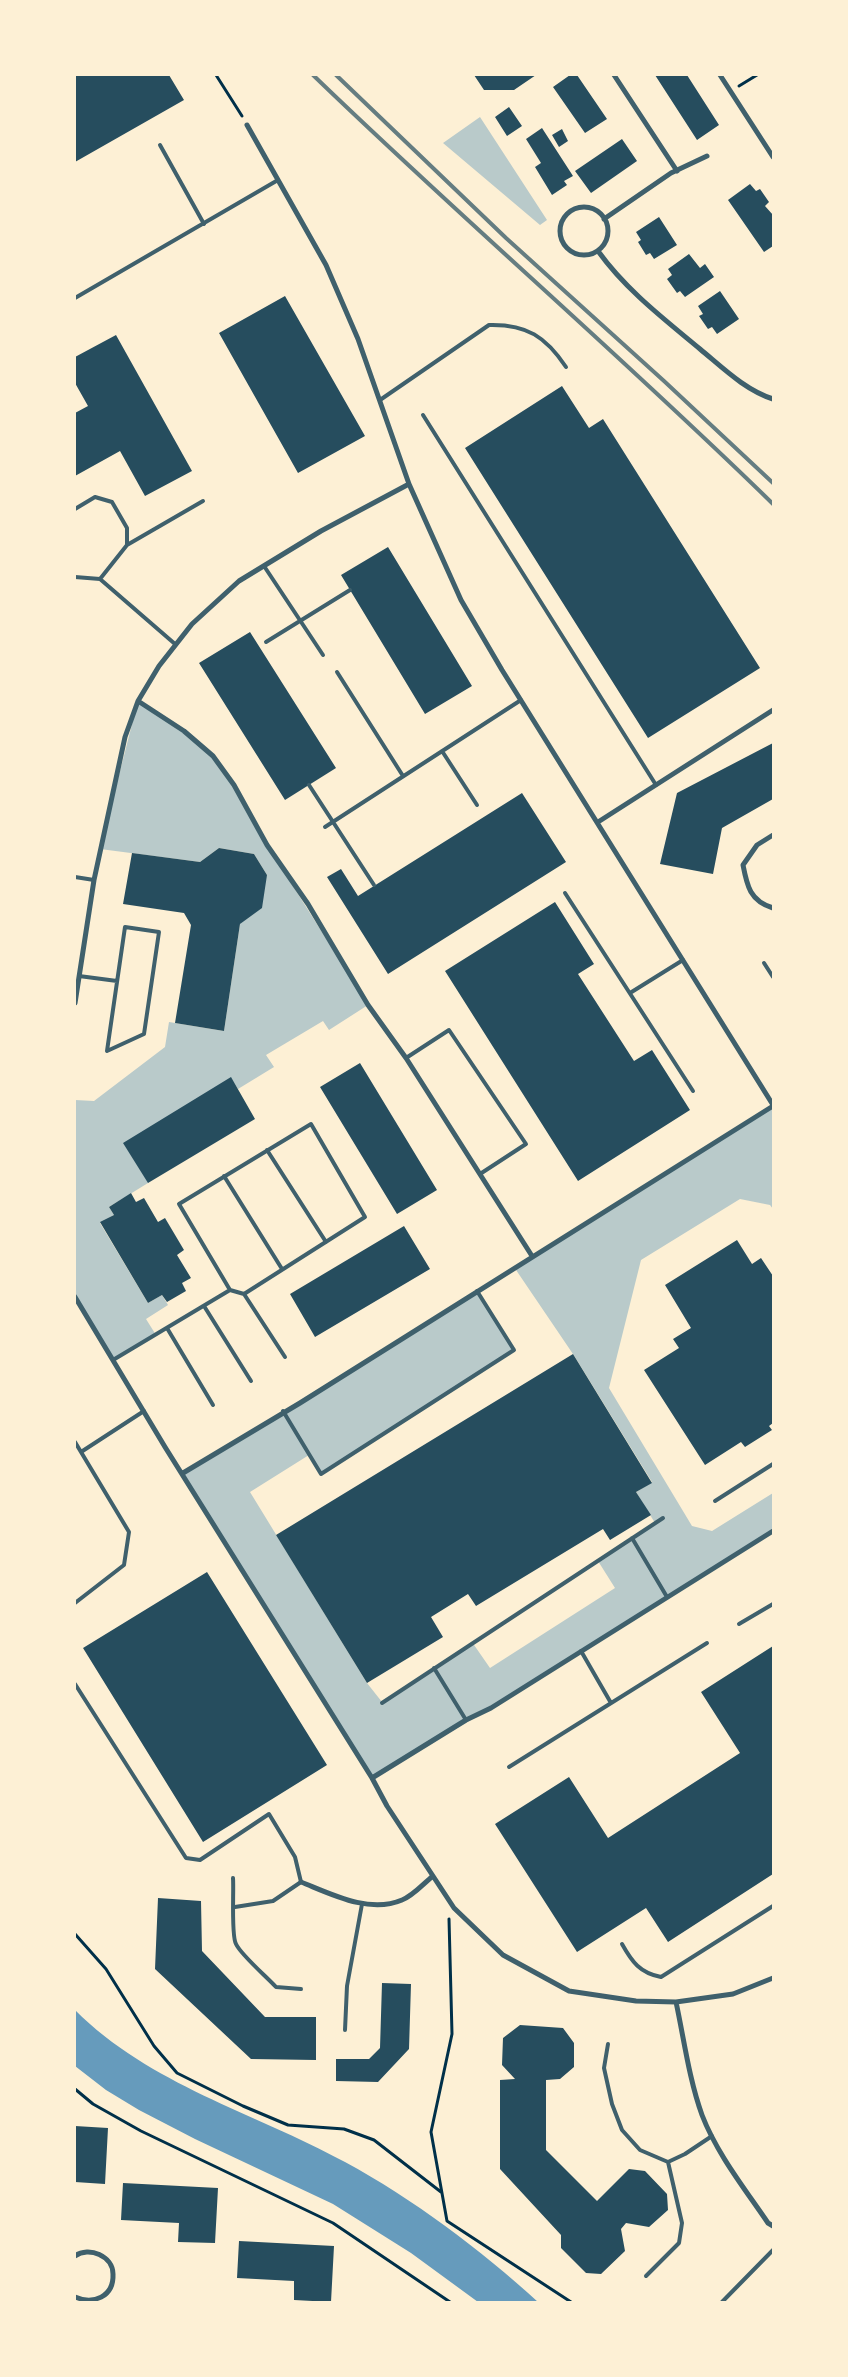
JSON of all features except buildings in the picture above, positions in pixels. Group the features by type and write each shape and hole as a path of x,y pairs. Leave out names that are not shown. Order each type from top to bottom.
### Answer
{"street":[{"path":"614,75 677,171"},
{"path":"720,75 773,157"},
{"path":"183,1472 283,1411 300,1403 773,1106 461,600 409,484 358,339 326,265 247,126"},
{"path":"604,219 677,171 707,156"},
{"path":"584,207 597,212 604,219 608,227 607,238 598,251 585,256 569,250 563,243 560,234 561,225 565,216 574,209 584,207"},
{"path":"598,251 628,287 670,324 740,382 773,399"},
{"path":"75,1003 94,880 124,737 138,701 175,644 192,624 239,581 321,531 409,484"},
{"path":"138,701 184,731 213,756 234,785 267,845 308,904 368,1005 406,1058 532,1256"},
{"path":"598,822 773,710"},
{"path":"773,835 757,845 743,865 748,889 763,905 773,908"},
{"path":"75,1297 372,1778 387,1806 454,1908 503,1955 569,1991 636,2001 676,2002 733,1994 773,1978"},
{"path":"372,1778 466,1720 491,1708 773,1530"},
{"path":"301,1882 362,1904 402,1900 433,1876"},
{"path":"676,2002 702,2113 712,2136 746,2191 768,2223 773,2226"},
{"path":"75,2256 79,2252 93,2252 108,2260 114,2274 108,2292 98,2301 85,2301 75,2297"}],"lane":[{"path":"160,145 204,224"},
{"path":"75,298 278,180"},
{"path":"380,400 489,325 500,324 529,331 544,339 566,367"},
{"path":"424,415 656,785"},
{"path":"75,509 95,497 112,502 127,528 127,545"},
{"path":"100,579 127,545 203,501"},
{"path":"264,566 323,655"},
{"path":"75,577 100,579 175,644"},
{"path":"266,642 350,590"},
{"path":"337,672 403,776"},
{"path":"325,827 521,700"},
{"path":"442,751 477,805"},
{"path":"310,785 374,885"},
{"path":"75,877 94,880"},
{"path":"565,893 693,1091"},
{"path":"125,927 159,932 144,1034 107,1051 117,980 125,927"},
{"path":"630,993 683,960"},
{"path":"764,962 773,977"},
{"path":"79,976 117,980"},
{"path":"406,1058 449,1030 526,1144 480,1174"},
{"path":"244,1294 365,1217 310,1124 179,1204 230,1290 244,1294 285,1357"},
{"path":"267,1150 326,1242"},
{"path":"224,1176 282,1269"},
{"path":"113,1360 230,1290"},
{"path":"283,1411 320,1474 514,1350 476,1291"},
{"path":"204,1306 251,1381"},
{"path":"167,1328 213,1405"},
{"path":"81,1452 144,1411"},
{"path":"75,1442 129,1532 124,1565 75,1603"},
{"path":"715,1501 773,1464"},
{"path":"382,1703 663,1518"},
{"path":"632,1538 667,1597"},
{"path":"739,1624 773,1604"},
{"path":"509,1767 706,1643"},
{"path":"582,1651 611,1703"},
{"path":"434,1668 466,1720"},
{"path":"75,1684 186,1858 200,1860 270,1814 295,1857 301,1882 273,1901 235,1907"},
{"path":"234,1878 235,1907 233,1933 236,1944 276,1987 301,1989"},
{"path":"346,2030 347,1986 362,1904"},
{"path":"622,1944 631,1960 640,1970 647,1974 661,1977 773,1906"},
{"path":"608,2044 604,2068 612,2104 622,2130 640,2150 668,2162 685,2154 712,2136"},
{"path":"646,2276 679,2243 682,2223 668,2162"},
{"path":"722,2302 773,2250"}],"path":[{"path":"216,75 247,126"},
{"path":"730,91 757,75"},
{"path":"449,1900 452,2034 431,2132 447,2221 571,2302"},
{"path":"75,1934 106,1969 154,2046 177,2074 243,2106 288,2125 344,2129 374,2140 442,2192"},
{"path":"75,2089 93,2104 149,2136 333,2223 450,2302"}],"shaded area":[{"path":"480,117 547,220 540,225 443,143"},
{"path":"138,701 184,731 213,756 234,785 267,845 368,1005 329,1030 323,1021 266,1055 274,1067 238,1089 231,1078 148,1183 109,1207 114,1215 100,1223 148,1303 162,1295 168,1305 146,1319 156,1335 113,1360 75,1297 75,1100 94,1101 165,1047 169,1022 224,1031 240,924 267,875 254,854 219,848 200,862 100,849"},
{"path":"773,1106 773,1209 770,1205 740,1199 641,1260 609,1388 692,1526 712,1531 773,1493 773,1531 491,1708 372,1778 183,1473 476,1291 514,1350 321,1474 309,1455 250,1492 367,1683 382,1702 472,1642 490,1668 615,1588 598,1561 655,1523 636,1492 652,1482 575,1357 514,1267"}],"water":[{"path":"75,2010 104,2036 169,2078 310,2144 396,2192 469,2244 538,2302 478,2302 411,2253 333,2204 195,2139 139,2110 106,2090 75,2066"}],"railway":[{"path":"313,75 427,183 659,395 773,504"},
{"path":"336,75 506,238 773,483"}]}
